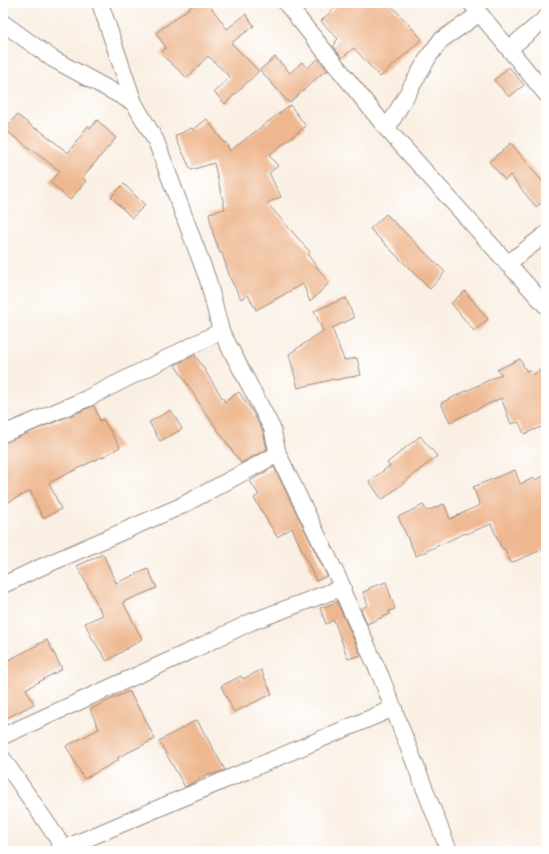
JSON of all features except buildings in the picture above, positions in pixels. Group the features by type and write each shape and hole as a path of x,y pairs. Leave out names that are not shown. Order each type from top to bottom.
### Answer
{"street":[{"path":"100,3 134,103 159,148 208,280 221,331 272,428 278,454 343,588 341,588 382,676 449,851"},
{"path":"286,3 387,129 546,306"},
{"path":"387,129 429,56 441,40 475,8 546,94"},
{"path":"509,49 546,18"},
{"path":"3,23 53,59 134,103"},
{"path":"507,264 546,234"},
{"path":"3,434 86,399 221,331"},
{"path":"3,586 39,568 179,507 278,454"},
{"path":"3,736 251,622 341,588"},
{"path":"3,759 62,850 394,708"}]}
